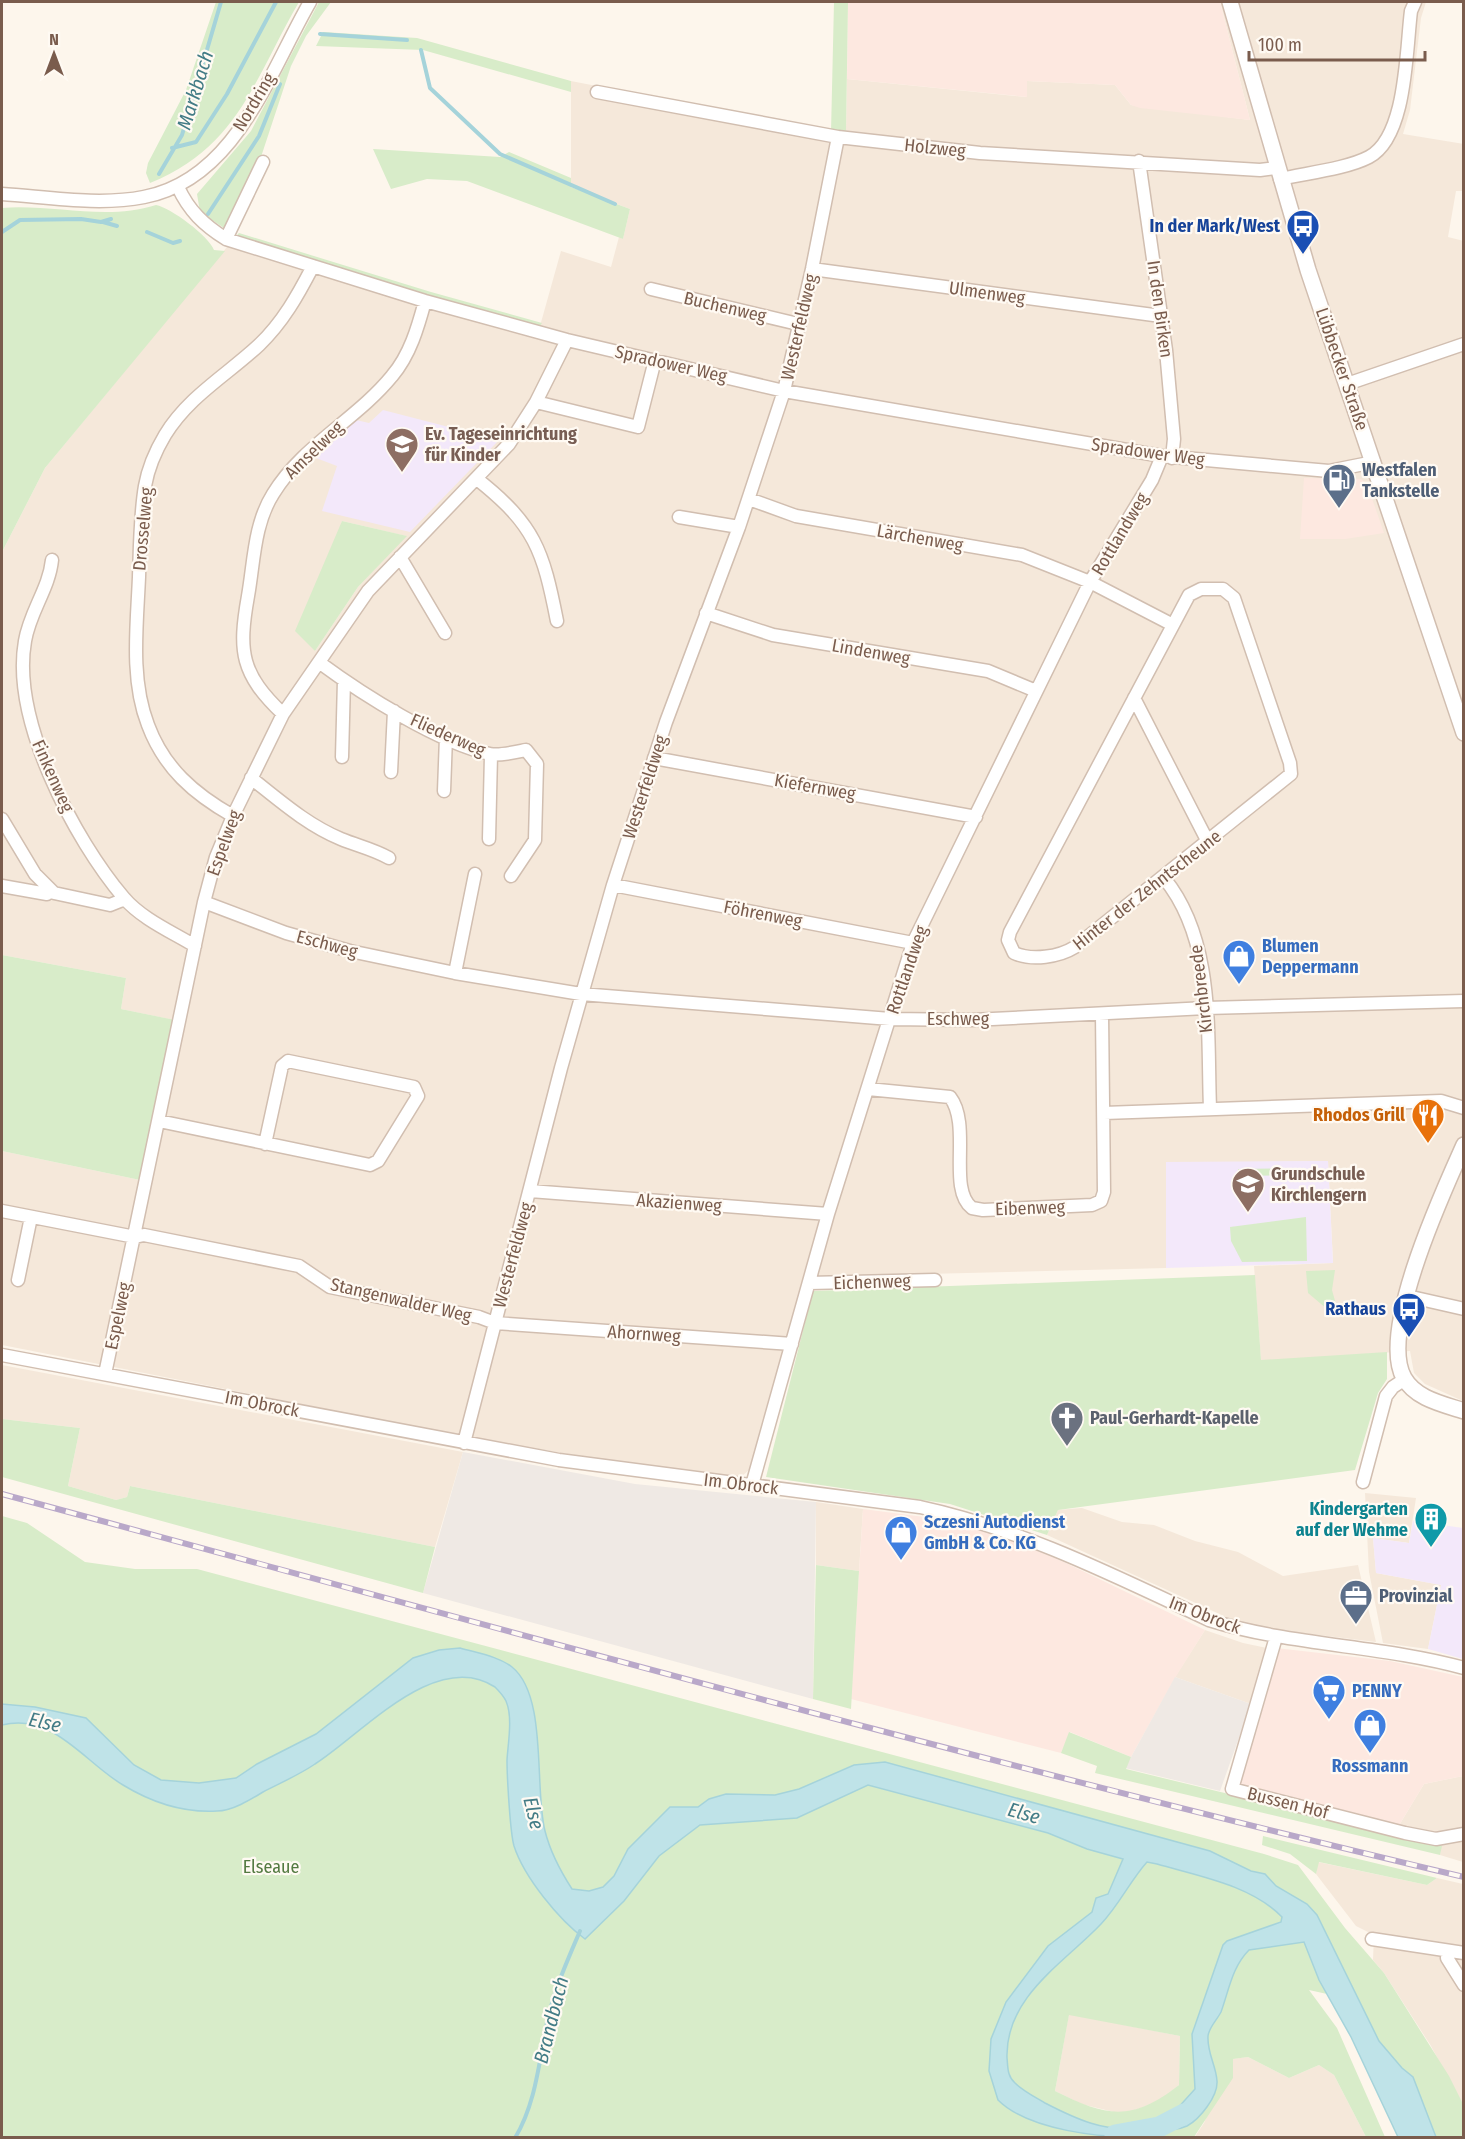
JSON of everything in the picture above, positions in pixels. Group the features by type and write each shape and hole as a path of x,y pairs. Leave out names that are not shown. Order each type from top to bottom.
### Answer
{"street":[{"name":"Nordring","path":"178,187 216,158 237,132 310,2"},
{"name":"Lübbecker Straße","path":"1230,2 1278,173 1464,733"},
{"name":"Holzweg","path":"597,92 838,137 980,153 1139,161 1278,173 1369,158 1388,140 1399,108 1411,11 1415,2"},
{"name":"Westerfeldweg","path":"464,1443 580,994 613,885 654,758 739,527 784,391 812,269 838,137"},
{"name":"In den Birken","path":"1139,161 1161,316 1174,439 1167,457"},
{"path":"226,239 263,162"},
{"path":"2,194 121,200 143,198 178,187"},
{"name":"Spradower Weg","path":"178,187 185,203 202,223 226,239 425,301 567,340 784,391 1167,457 1329,471 1351,469 1374,462"},
{"name":"Drosselweg","path":"233,816 207,801 173,772 148,725 140,697 137,626 146,484 164,436 182,410 261,343 288,311 313,266"},
{"name":"Ulmenweg","path":"812,269 1161,316"},
{"name":"Buchenweg","path":"651,289 798,324"},
{"name":"Amselweg","path":"283,714 259,692 244,660 246,609 259,526 272,495 290,469 392,377 416,333 425,301"},
{"name":"Espelweg","path":"105,1374 204,902 216,857 233,816 283,714 368,591 509,444 536,402 567,340"},
{"path":"1347,384 1464,344"},
{"path":"536,402 638,427 655,360"},
{"name":"Rottlandweg","path":"752,1485 828,1214 913,943 1090,582 1167,457"},
{"path":"477,479 506,502 527,526 546,567 557,621"},
{"name":"Lärchenweg","path":"748,499 796,516 1022,555 1090,582 1173,625"},
{"path":"680,517 739,527"},
{"path":"400,557 445,633"},
{"name":"Finkenweg","path":"52,560 50,580 35,605 25,640 24,672 29,715 37,744 69,812 93,855 125,899 149,918 195,946"},
{"name":"Hinter der Zehntscheune","path":"1223,589 1234,598 1292,769 1288,779 1065,954 1020,956 1010,948 1010,932 1173,625 1189,595 1194,591 1223,589"},
{"name":"Lindenweg","path":"706,613 773,635 988,671 1036,691"},
{"name":"Fliederweg","path":"320,663 394,711 446,737 491,755 526,750 537,764 535,840 511,876"},
{"path":"342,757 344,680"},
{"path":"1134,698 1208,842"},
{"path":"391,772 394,711"},
{"path":"444,791 446,737"},
{"path":"489,839 491,755"},
{"name":"Kiefernweg","path":"654,758 976,817"},
{"path":"250,778 304,819 342,840 371,847 389,858"},
{"path":"2,819 34,874 51,890 62,897 110,905 125,899"},
{"path":"455,973 476,874"},
{"name":"Kirchbreede","path":"1164,878 1182,903 1196,940 1206,1008 1210,1108"},
{"name":"Föhrenweg","path":"613,885 913,943"},
{"path":"2,886 47,894 51,890"},
{"name":"Eschweg","path":"204,902 286,933 350,951 455,973 580,994 890,1019 972,1020 1206,1008 1464,1001"},
{"name":"Eibenweg","path":"868,1089 950,1097 959,1114 963,1197 972,1208 983,1210 1076,1207 1101,1201 1104,1192 1102,1014"},
{"path":"159,1121 265,1144 370,1165 378,1161 418,1096 414,1087 288,1061 282,1066 265,1144"},
{"path":"1104,1113 1441,1101 1464,1108"},
{"path":"1464,1145 1427,1233 1407,1296 1398,1354 1405,1379 1421,1395 1464,1411"},
{"name":"Akazienweg","path":"530,1191 828,1214"},
{"name":"Stangenwalder Weg","path":"2,1211 135,1238 144,1235 299,1266 330,1287 479,1317 495,1323"},
{"path":"18,1280 31,1217"},
{"name":"Eichenweg","path":"809,1283 935,1280"},
{"path":"1407,1296 1464,1309"},
{"name":"Ahornweg","path":"495,1323 792,1344"},
{"name":"Im Obrock","path":"2,1355 464,1443 636,1472 752,1485 950,1514 1043,1544 1209,1620 1252,1633 1397,1652 1464,1668"},
{"path":"1363,1482 1386,1396 1393,1387 1405,1379"},
{"name":"Bussen Hof","path":"1276,1637 1232,1789 1405,1833 1436,1839 1464,1834"},
{"path":"1372,1939 1464,1953"},
{"path":"1448,1950 1447,1958 1464,1985"}],"shaded area":[{"path":"848,2 1220,2 1250,120 1140,108 1131,105 1115,85 1027,81 1027,97 847,79"},
{"path":"1220,2 1426,2 1421,18 1410,110 1403,134 1464,144 1463,191 1456,191 1448,237 1464,241 1463,1401 1425,1384 1414,1373 1410,1351 1261,1361 1254,1266 1333,1263 1328,1161 1166,1163 1166,1268 804,1277 749,1470 741,1477 629,1464 484,1440 2,1345 2,1151 140,1180 174,1020 121,1009 126,978 2,955 2,552 45,468 236,236 540,326 561,251 611,267 619,237 623,239 630,209 571,187 571,81 846,133 847,79 1026,97 1027,81 1115,85 1131,105 1250,120","holes":["342,521 406,536 358,587 315,651"]},
{"name":"Ev. Tageseinrichtung für Kinder","path":"383,410 499,440 410,532 322,511 337,466 316,458 356,420 369,423"},
{"name":"Westfalen Tankstelle","path":"1304,478 1361,479 1367,484 1384,533 1345,539 1300,539"},
{"name":"Grundschule Kirchlengern","path":"1328,1161 1333,1263 1166,1268 1166,1162"},
{"path":"2,1365 463,1452 435,1547 130,1486 127,1497 116,1500 68,1486 80,1428 2,1419"},
{"path":"463,1452 635,1484 816,1502 813,1699 423,1593"},
{"path":"1365,1493 1416,1498 1409,1543 1373,1538 1376,1573 1441,1585 1428,1649 1383,1643 1369,1572"},
{"path":"816,1502 863,1509 859,1571 816,1565"},
{"path":"1082,1508 1122,1522 1154,1525 1195,1541 1238,1552 1283,1576 1358,1565 1376,1642 1270,1629 1237,1622 1047,1535 1058,1510"},
{"path":"863,1509 932,1518 998,1534 1066,1563 1205,1630 1131,1757 1070,1732 1061,1753 851,1699"},
{"path":"1413,1521 1463,1528 1463,1659 1428,1649 1441,1585 1376,1573 1373,1538 1409,1543"},
{"path":"1205,1630 1243,1643 1267,1648 1251,1704 1175,1677"},
{"path":"1276,1648 1390,1661 1463,1677 1463,1776 1424,1784 1398,1827 1239,1787"},
{"path":"1175,1677 1251,1704 1220,1791 1125,1768"},
{"path":"1463,1776 1463,1862 1440,1855 1441,1846 1396,1835 1398,1827 1424,1784"},
{"path":"1318,1862 1427,1885 1437,1878 1463,1884 1463,2106 1431,2046 1384,1973 1373,1960 1374,1935 1356,1926 1316,1874"},
{"path":"1069,2014 1180,2036 1179,2085 1158,2102 1129,2112 1114,2112 1081,2104 1055,2091"},
{"path":"1248,2057 1289,2078 1319,2065 1334,2075 1366,2137 1194,2138 1204,2123 1232,2059"}],"green space":[{"path":"216,2 299,2 256,83 225,130 205,150 180,168 150,183 146,173 148,163 186,90"},
{"path":"319,2 331,2 306,36 291,66 259,163 227,230 200,212 197,194 251,131"},
{"path":"834,2 848,2 846,133 831,132"},
{"path":"323,32 417,38 571,81 571,92 423,50 316,46"},
{"path":"373,149 500,157 509,152 571,178 571,187 630,209 623,239 467,181 427,179 391,189"},
{"path":"156,205 171,211 189,223 205,237 214,250 225,251 45,468 2,552 2,208 118,212"},
{"path":"239,233 431,292 542,323 540,326 431,298 236,236"},
{"path":"342,521 407,536 358,587 315,651 295,631"},
{"path":"2,955 126,978 121,1009 175,1020 140,1180 2,1151"},
{"path":"1299,1168 1299,1175 1238,1176 1238,1169"},
{"path":"1306,1217 1307,1261 1242,1262 1231,1241 1230,1227"},
{"path":"1335,1270 1332,1290 1337,1308 1327,1309 1308,1293 1306,1271"},
{"path":"1255,1275 1261,1360 1387,1352 1387,1379 1378,1393 1355,1470 1058,1510 1047,1535 950,1504 766,1477 813,1291"},
{"path":"2,1419 80,1428 68,1486 116,1500 127,1497 130,1486 435,1547 423,1593 2,1477"},
{"name":"Elseaue","path":"2,1516 27,1523 85,1562 135,1569 197,1569 1298,1865 1345,1928 1384,1973 1449,2076 1464,2106 1463,2137 1436,2137 1413,2077 1402,2068 1379,2041 1355,1992 1327,1994 1309,1990 1337,2028 1385,2137 1366,2137 1334,2075 1319,2065 1289,2078 1248,2057 1233,2059 1233,2078 1194,2137 1158,2137 1149,2119 1142,2123 1147,2138 2,2137","holes":["1069,2015 1180,2036 1179,2085 1147,2105 1119,2112 1105,2110 1073,2100 1055,2091"]},
{"path":"816,1565 859,1571 851,1709 813,1699"},
{"path":"1069,1732 1131,1757 1126,1769 1442,1846 1440,1855 1095,1773 1097,1766 1061,1753"},
{"path":"1263,1836 1437,1878 1427,1885 1319,1862 1316,1874 1290,1854 1262,1845"}],"water":[{"path":"460,1648 500,1660 512,1667 523,1681 531,1699 535,1720 545,1831 556,1861 572,1889 589,1891 603,1887 614,1876 628,1849 670,1807 698,1807 709,1799 726,1794 775,1795 799,1789 854,1765 885,1762 1210,1851 1251,1871 1265,1874 1276,1886 1307,1904 1317,1915 1379,2041 1402,2068 1413,2077 1436,2137 1398,2137 1351,2037 1319,1980 1304,1942 1249,1950 1243,1957 1232,1979 1221,2012 1208,2036 1217,2081 1215,2093 1202,2113 1192,2123 1177,2129 1159,2130 1158,2121 1176,2110 1195,2089 1192,2034 1223,1945 1227,1941 1281,1922 1282,1917 1269,1906 1240,1889 1206,1878 1147,1862 1107,1917 1039,1983 1026,1999 1016,2017 1009,2036 1007,2058 1009,2074 1015,2083 1045,2103 1079,2119 1116,2128 1141,2127 1144,2136 1088,2134 1028,2119 998,2100 989,2071 991,2039 1006,2002 1048,1946 1092,1912 1096,1898 1108,1894 1123,1859 1087,1849 1048,1833 868,1785 797,1818 700,1825 659,1856 624,1901 585,1939 564,1921 544,1897 519,1858 514,1846 509,1803 508,1707 505,1699 495,1687 472,1678 448,1678 424,1687 400,1700 309,1768 241,1805 223,1811 180,1808 145,1797 123,1785 52,1732 20,1723 2,1725 2,1704 35,1707 86,1718 134,1765 161,1780 199,1783 236,1778 257,1764 316,1734 413,1658 439,1650"}],"waterway":[{"name":"Markbach","path":"159,174 182,135 221,2"},
{"path":"172,148 196,142 227,94 276,2"},
{"path":"320,34 407,40"},
{"path":"421,50 430,88 500,154 615,204"},
{"path":"208,214 259,136 280,84"},
{"name":"Markbach","path":"2,232 20,220 81,219 101,222 111,219"},
{"path":"103,222 117,226"},
{"path":"147,232 173,243 180,241"},
{"name":"Brandbach","path":"515,2138 533,2095 554,1996 580,1931"},
{"name":"Else","path":"1115,2135 1159,2127 1184,2114"}],"railway":[{"path":"2,1494 1097,1787 1464,1877"}],"place":[{"name":"In der Mark/West","path":"1303,255"},
{"name":"Ev. Tageseinrichtung für Kinder","path":"402,473"},
{"name":"Westfalen Tankstelle","path":"1339,509"},
{"name":"Blumen Deppermann","path":"1239,985"},
{"name":"Rhodos Grill","path":"1428,1144"},
{"name":"Grundschule Kirchlengern","path":"1248,1213"},
{"name":"Rathaus","path":"1409,1338"},
{"name":"Paul-Gerhardt-Kapelle","path":"1067,1447"},
{"name":"Kindergarten auf der Wehme","path":"1431,1548"},
{"name":"Sczesni Autodienst GmbH & Co. KG","path":"901,1561"},
{"name":"Provinzial","path":"1356,1625"},
{"name":"PENNY","path":"1329,1720"},
{"name":"Rossmann","path":"1370,1754"}]}
